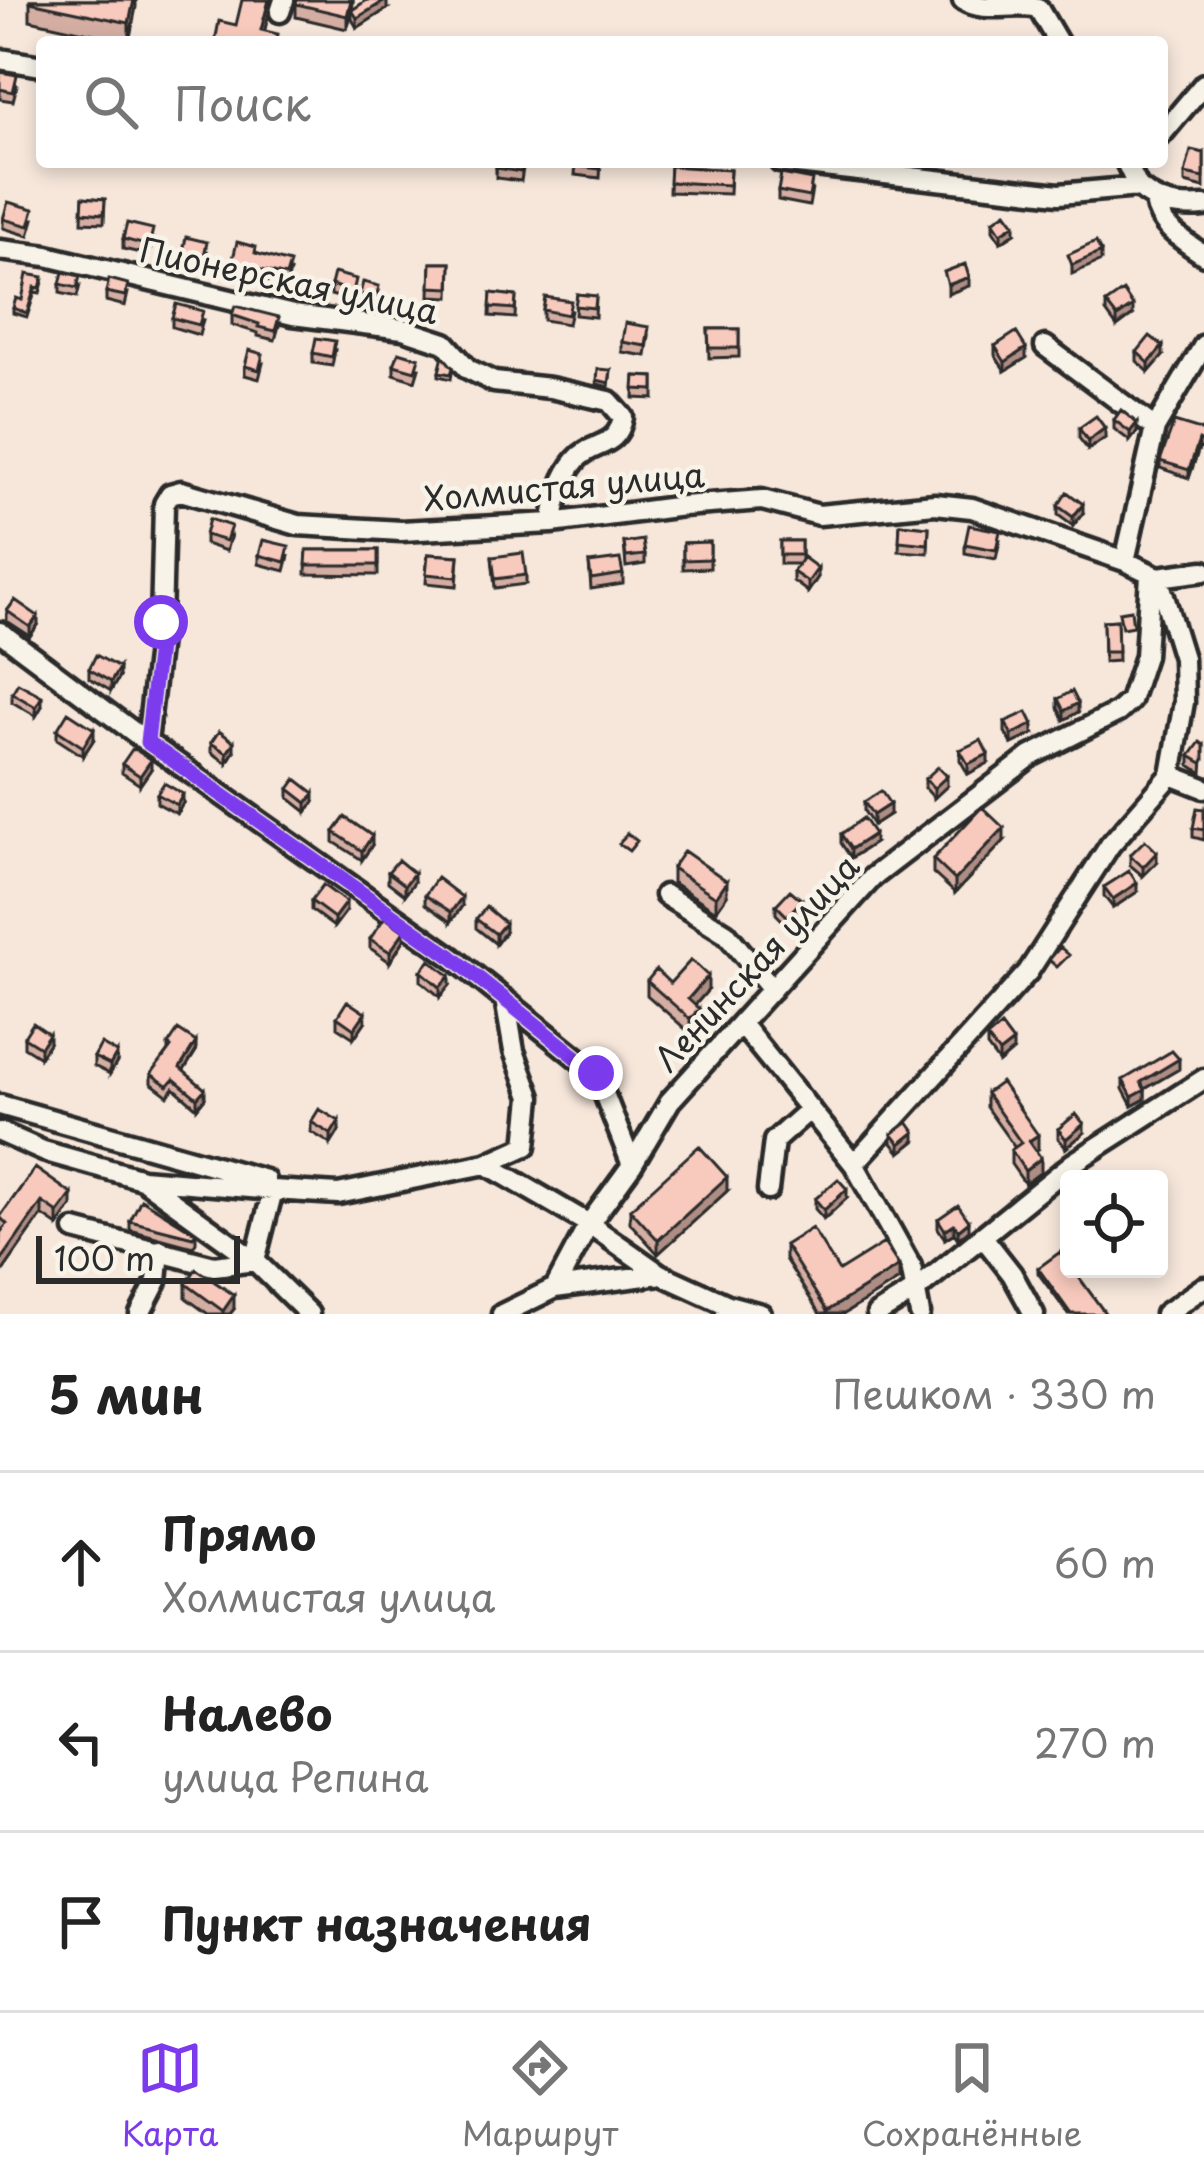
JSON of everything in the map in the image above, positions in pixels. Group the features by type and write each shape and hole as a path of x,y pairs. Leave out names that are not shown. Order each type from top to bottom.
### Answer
{"street":[{"path":"963,0 994,8 1023,4 1038,8 1054,36"},
{"path":"0,58 36,65"},
{"path":"1168,127 1204,84"},
{"path":"832,168 1059,194 1138,187"},
{"path":"1129,168 1138,187 1155,201 1179,208 1204,206"},
{"path":"1155,201 1172,232 1204,255"},
{"name":"Пионерская улица","path":"0,250 47,256 293,315 403,329 445,343 468,369 494,382 609,401 623,418 621,430 609,444 579,455 560,484 552,523"},
{"path":"1045,346 1155,428"},
{"path":"1125,561 1155,428 1204,346"},
{"name":"Холмистая улица","path":"147,742 161,622 164,504 170,494 182,491 298,525 400,531 552,523 762,500 819,515 935,504 972,508 1125,561 1154,576"},
{"path":"854,1164 1028,972 1110,845 1171,775 1184,702 1183,658 1154,576 1204,571"},
{"name":"Ленинская улица","path":"555,1288 589,1224 670,1101 873,877 1031,756 1118,712 1130,701 1145,656 1154,576"},
{"path":"0,632 452,957 596,1073 632,1165"},
{"path":"1171,775 1204,788"},
{"path":"665,895 726,933 772,989"},
{"path":"0,1132 43,1151 142,1179 273,1190 338,1194 487,1164 526,1146 531,1097 514,1051 505,999"},
{"path":"741,1024 854,1164 911,1266 920,1314"},
{"path":"877,1314 916,1290 1073,1162 1204,1078"},
{"path":"0,1105 298,1191"},
{"path":"768,1190 774,1141 810,1109"},
{"path":"487,1164 589,1224 660,1274 727,1309 761,1314"},
{"path":"142,1179 255,1261 309,1314"},
{"path":"255,1261 273,1190"},
{"path":"75,1229 214,1266 255,1261"},
{"path":"983,1237 1012,1274 1034,1314"},
{"path":"140,1314 157,1281 160,1250"},
{"path":"502,1314 555,1288 660,1274"},
{"path":"1165,1314 1204,1287"}],"building":[{"path":"30,0 134,0 129,23"},
{"path":"242,0 269,0 261,30 278,34 216,36 219,21 236,25"},
{"path":"297,0 351,0 347,16 296,4"},
{"path":"367,0 386,0 357,18 352,10"},
{"path":"0,72 17,75 13,92 0,89"},
{"path":"1191,150 1204,153 1204,178 1185,174"},
{"path":"670,168 730,170 729,185 669,182"},
{"path":"781,174 812,180 809,197 778,191"},
{"path":"83,197 105,199 104,214 82,212"},
{"path":"8,202 34,209 29,226 3,219"},
{"path":"1006,212 1015,224 1001,233 993,221"},
{"path":"127,223 153,229 149,246 123,239"},
{"path":"186,237 207,242 204,256 183,252"},
{"path":"237,242 290,263 286,276 232,263"},
{"path":"1096,242 1101,252 1072,265 1068,255"},
{"path":"431,263 451,263 450,288 430,287"},
{"path":"965,264 969,277 948,285 944,272"},
{"path":"63,272 80,276 77,288 60,284"},
{"path":"334,273 356,279 353,292 331,285"},
{"path":"27,274 43,277 27,313 13,308 16,298 22,300"},
{"path":"109,279 128,284 125,296 106,292"},
{"path":"363,282 379,286 376,298 360,294"},
{"path":"1123,291 1133,306 1117,317 1106,303"},
{"path":"491,293 516,296 515,309 490,307"},
{"path":"577,294 596,296 595,308 575,306"},
{"path":"545,297 571,301 568,315 543,310"},
{"path":"176,304 203,311 199,325 172,318"},
{"path":"235,306 279,317 275,331 232,315"},
{"path":"625,323 649,327 646,346 622,342"},
{"path":"708,329 739,329 739,348 709,348"},
{"path":"1016,332 1026,348 1005,362 995,346"},
{"path":"1150,336 1163,346 1149,363 1137,352"},
{"path":"316,338 335,341 332,357 313,353"},
{"path":"249,350 263,354 259,370 245,366"},
{"path":"399,352 419,358 415,371 394,365"},
{"path":"443,356 453,368 451,374 439,372"},
{"path":"598,369 611,370 609,383 597,380"},
{"path":"635,376 654,377 654,390 634,389"},
{"path":"1121,410 1137,423 1130,432 1114,420"},
{"path":"1096,416 1105,428 1088,441 1079,428"},
{"path":"1174,422 1204,431 1189,470 1160,461"},
{"path":"1067,492 1083,504 1073,517 1058,506"},
{"path":"209,519 231,526 226,541 205,535"},
{"path":"900,524 929,527 928,544 899,541"},
{"path":"969,525 1000,531 996,550 965,544"},
{"path":"263,540 289,546 285,562 259,555"},
{"path":"643,540 645,555 626,557 624,543"},
{"path":"780,541 801,541 801,555 780,555"},
{"path":"710,542 710,559 683,560 683,543"},
{"path":"307,550 378,550 378,565 306,565"},
{"path":"523,553 526,575 495,579 492,557"},
{"path":"428,554 459,556 457,577 426,574"},
{"path":"803,557 818,568 808,582 793,572"},
{"path":"620,559 623,574 591,579 589,563"},
{"path":"15,600 38,616 30,627 7,611"},
{"path":"1131,610 1133,626 1122,628 1119,612"},
{"path":"1117,620 1118,652 1104,652 1103,621"},
{"path":"96,655 119,668 111,682 89,669"},
{"path":"18,683 42,696 36,707 12,693"},
{"path":"1072,691 1078,703 1064,711 1058,699"},
{"path":"68,712 94,729 83,747 57,730"},
{"path":"1027,712 1033,724 1012,735 1005,722"},
{"path":"219,731 234,742 227,753 211,743"},
{"path":"981,740 988,754 968,764 960,750"},
{"path":"1200,742 1204,745 1202,763 1190,756"},
{"path":"133,748 151,760 140,776 122,764"},
{"path":"938,767 947,776 934,788 925,779"},
{"path":"296,779 314,793 307,803 289,789"},
{"path":"164,783 183,794 177,805 157,794"},
{"path":"881,791 890,804 873,815 864,802"},
{"path":"982,807 1004,828 955,880 933,859"},
{"path":"1197,808 1204,809 1204,830 1193,828"},
{"path":"345,817 372,836 362,851 334,832"},
{"path":"863,818 874,834 851,849 841,834"},
{"path":"627,833 637,841 629,851 619,844"},
{"path":"1145,840 1157,852 1143,867 1130,855"},
{"path":"684,851 727,881 716,897 672,868"},
{"path":"398,860 414,873 405,885 388,872"},
{"path":"1129,871 1137,883 1113,899 1104,887"},
{"path":"437,878 462,897 451,912 425,895"},
{"path":"323,885 346,902 334,918 311,901"},
{"path":"790,890 802,900 787,916 776,905"},
{"path":"486,907 505,923 496,934 476,919"},
{"path":"385,917 404,931 390,952 370,939"},
{"path":"1060,947 1069,955 1057,967 1049,960"},
{"path":"430,960 450,976 440,987 421,971"},
{"path":"691,960 708,976 688,999 699,1009 690,1019 647,981 656,970 670,983"},
{"path":"347,1001 365,1013 354,1029 337,1017"},
{"path":"33,1023 49,1034 40,1047 24,1037"},
{"path":"1001,1026 1013,1042 999,1053 987,1038"},
{"path":"178,1030 196,1042 180,1068 205,1089 197,1098 174,1079 168,1086 151,1074"},
{"path":"101,1044 117,1053 110,1065 94,1057"},
{"path":"1172,1051 1179,1059 1141,1082 1145,1090 1132,1097 1123,1080"},
{"path":"1001,1082 1038,1135 1029,1141 1041,1158 1025,1171 1011,1150 1021,1143 986,1093"},
{"path":"319,1109 339,1121 331,1134 311,1122"},
{"path":"1076,1114 1084,1124 1066,1139 1058,1129"},
{"path":"908,1122 915,1132 900,1144 892,1134"},
{"path":"699,1146 727,1177 658,1240 630,1209"},
{"path":"35,1168 72,1194 58,1213 42,1202 0,1262 0,1233 7,1224 0,1217"},
{"path":"838,1179 847,1189 824,1210 815,1199"},
{"path":"141,1199 196,1233 193,1237 130,1221"},
{"path":"958,1205 969,1221 958,1230 954,1224 945,1230 938,1219"},
{"path":"812,1228 839,1271 884,1243 899,1266 827,1311 785,1245"},
{"path":"1060,1252 1060,1278 1080,1278 1105,1313 1071,1314 1038,1268"},
{"path":"196,1269 234,1295 223,1311 186,1284"}],"route":[{"path":"161,622 147,742 452,957 596,1073"}]}
